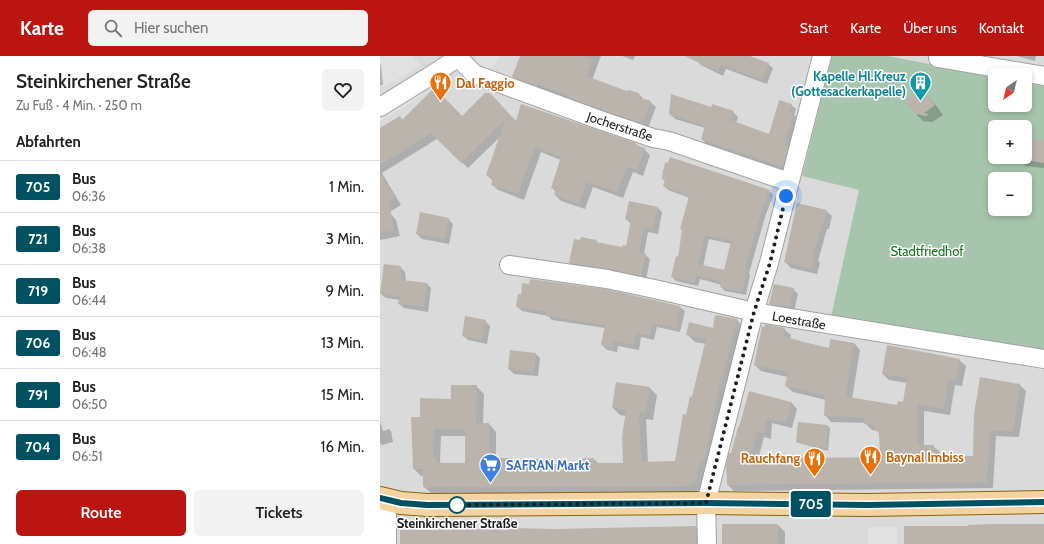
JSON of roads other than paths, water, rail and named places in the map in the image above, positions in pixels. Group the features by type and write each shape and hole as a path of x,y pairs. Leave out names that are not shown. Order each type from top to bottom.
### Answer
{"main road":[{"path":"384,499 401,503 427,505 706,503 867,505 1044,502"}],"street":[{"path":"707,544 706,503 754,312 770,263 789,182 822,56"},
{"path":"380,107 438,72 459,57"},
{"name":"Jocherstraße","path":"459,57 474,74 600,120 653,138 669,141 789,182"},
{"path":"938,58 1044,76"},
{"name":"Loestraße","path":"509,265 607,279 754,312 1044,359"},
{"path":"384,499 387,544"}],"place":[{"name":"Dal Faggio","path":"441,102"},
{"name":"Kapelle Hl.Kreuz (Gottesackerkapelle)","path":"921,102"},
{"name":"Baynal Imbiss","path":"870,476"},
{"name":"Rauchfang","path":"815,478"},
{"name":"SAFRAN Markt","path":"490,484"},
{"name":"Steinkirchener Straße","path":"457,505"}],"park label":[{"name":"Stadtfriedhof","path":"927,251"}]}
